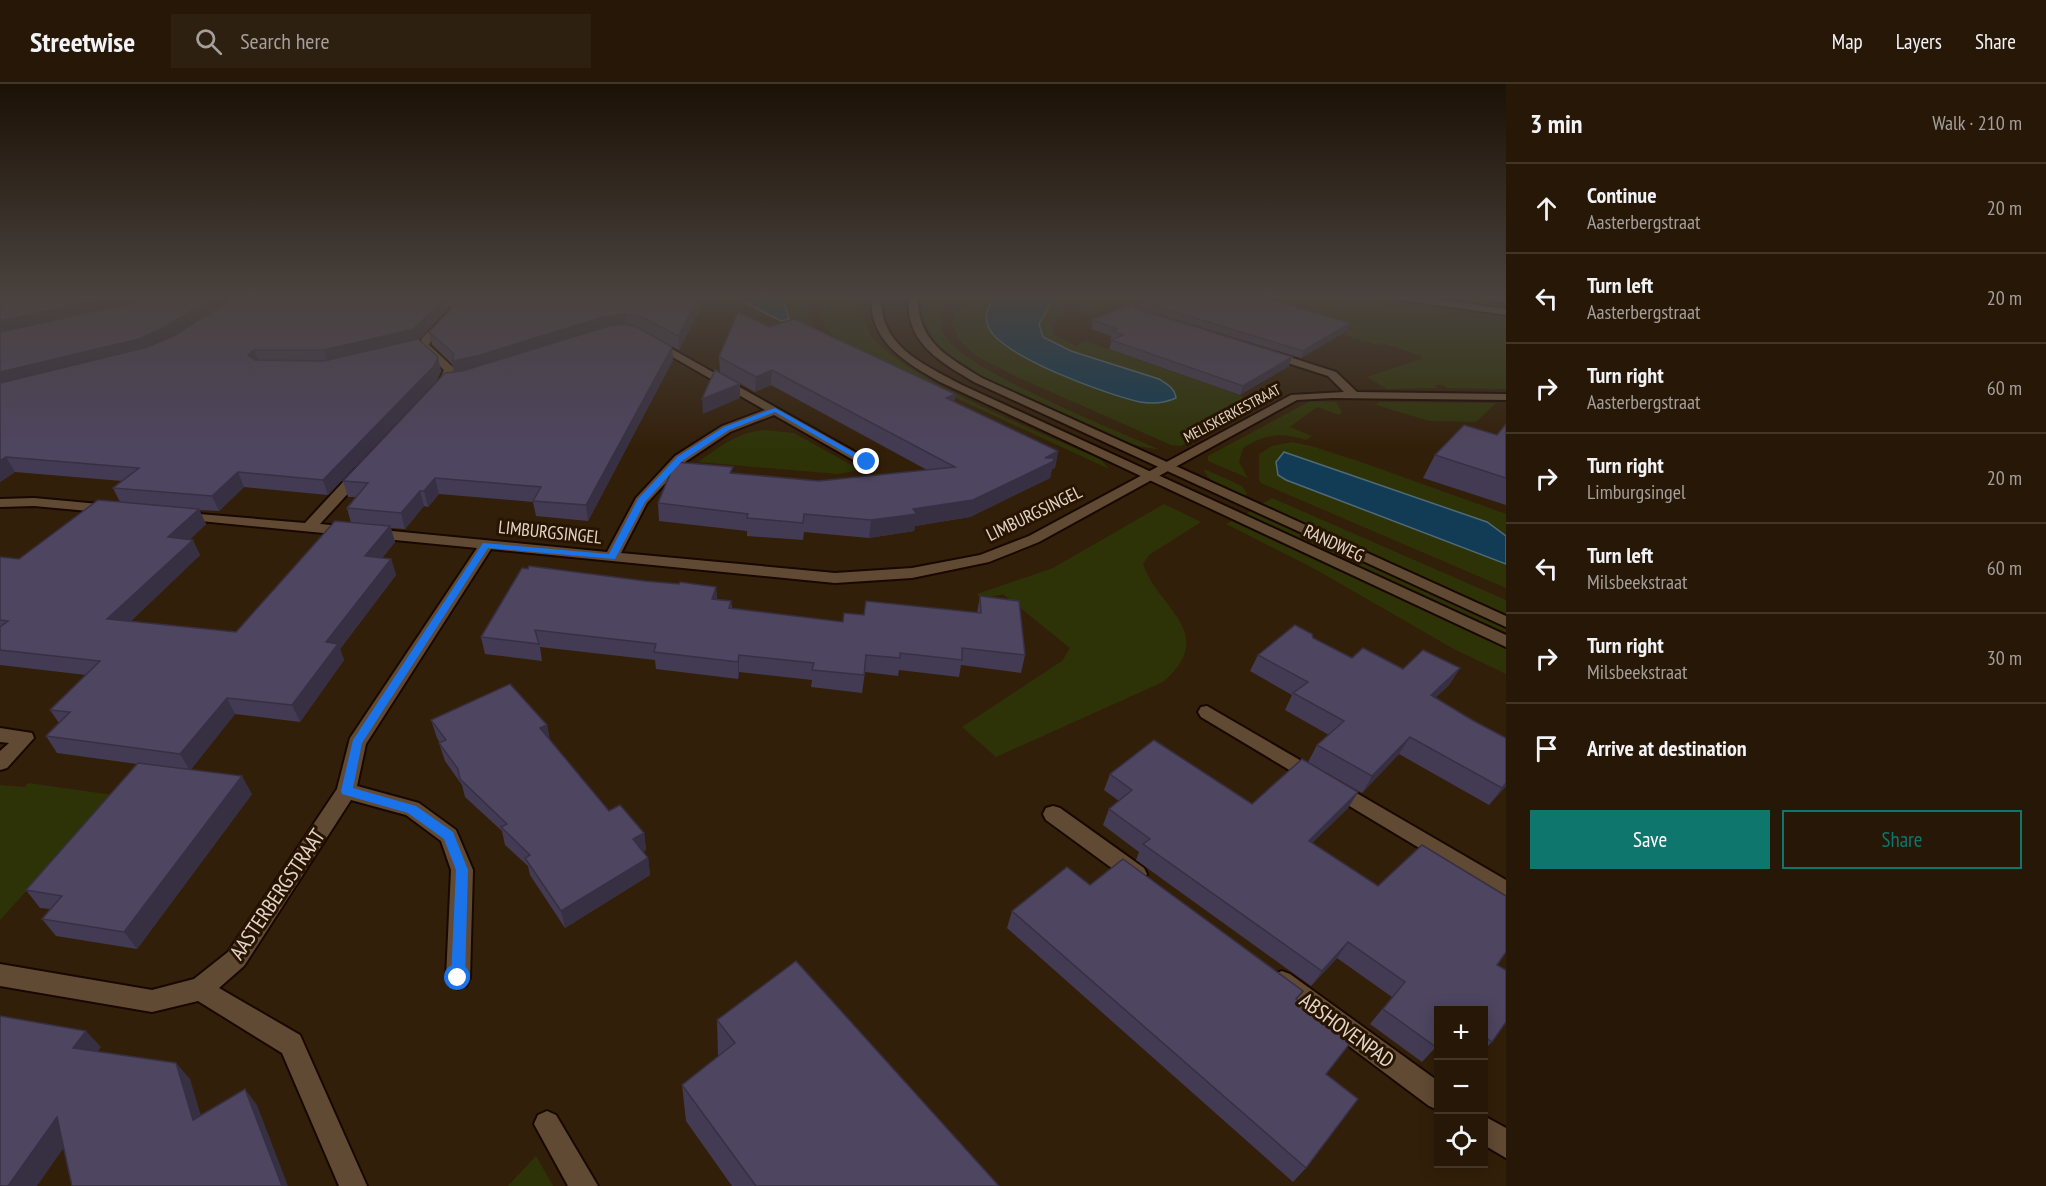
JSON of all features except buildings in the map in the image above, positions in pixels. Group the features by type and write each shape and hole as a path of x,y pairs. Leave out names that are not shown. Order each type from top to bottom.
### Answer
{"street":[{"path":"420,347 450,369 444,382 429,397"},
{"path":"662,347 867,462"},
{"name":"RANDWEG","path":"895,347 920,366 958,387 1506,642"},
{"name":"RANDWEG","path":"931,347 978,381 1506,622"},
{"name":"MELISKERKESTRAAT","path":"1256,350 1332,374 1354,395"},
{"path":"444,382 460,381"},
{"name":"MELISKERKESTRAAT","path":"1165,467 1295,398 1354,395 1506,398"},
{"path":"612,557 641,501 680,459 726,429 775,410"},
{"path":"310,526 366,466"},
{"path":"1148,476 1165,467"},
{"name":"LIMBURGSINGEL","path":"160,513 835,578 912,573 984,559 1034,539 1148,476"},
{"path":"0,504 34,502 126,510"},
{"name":"AASTERBERGSTRAAT","path":"0,975 152,1001 200,989 236,959 346,791 357,742 486,545"},
{"path":"1207,711 1506,891"},
{"path":"0,735 25,738 0,764"},
{"path":"346,791 412,809 449,836 462,870 458,978"},
{"path":"1053,813 1150,884"},
{"name":"ABSHOVENPAD","path":"1265,970 1434,1094"},
{"path":"200,989 291,1044 353,1186"},
{"path":"547,1124 584,1186"},
{"path":"1488,1132 1506,1144"}],"green space":[{"path":"850,347 883,347 939,385 1100,459 1109,469"},
{"path":"940,347 956,347 977,363 1041,398 1160,450 1128,444 983,378 957,362"},
{"path":"967,347 1008,347 1062,375 1140,402 1159,379 1064,347 1103,347 1253,400 1220,418 1229,422 1181,446 1171,445 1017,377 976,356"},
{"path":"1396,347 1506,347 1506,389 1447,388 1443,385 1434,385 1437,388 1387,389 1367,377 1421,359 1422,356"},
{"path":"1310,401 1336,402 1342,412 1339,415 1317,407 1290,427 1312,436 1306,440 1281,435 1266,437 1243,448 1239,462 1248,478 1208,461 1208,456"},
{"path":"1379,402 1496,403 1476,422 1429,421 1376,405"},
{"path":"765,430 794,433 860,470 838,474 698,462 737,437"},
{"path":"1292,442 1358,461 1506,514 1506,536 1487,522 1284,452 1286,480 1506,564 1506,588 1261,483 1259,454 1272,446"},
{"path":"1204,469 1242,486 1247,494 1243,496 1220,486 1210,479"},
{"path":"1272,498 1506,600 1506,615 1260,505"},
{"path":"1164,504 1201,522 1149,555 1143,564 1186,635 1186,649 1179,665 1163,682 996,757 962,727 1062,661 1070,648 1003,594 983,599 977,594 1053,568"},
{"path":"1250,511 1506,628 1506,634 1245,515"},
{"path":"1232,521 1506,649 1506,674 1452,648 1315,569 1226,524"},
{"path":"28,783 113,795 0,920 0,785 25,787"},
{"path":"536,1156 553,1186 508,1186"}],"water":[{"path":"1009,347 1064,347 1159,379 1172,389 1176,398 1149,403 1125,398 1056,373"},
{"path":"1284,452 1487,522 1506,536 1506,564 1286,480 1278,475 1276,462"}],"route":[{"path":"458,978 462,870 449,836 412,809 346,791 357,742 486,545 612,557 641,501 680,459 726,429 775,410 867,462"}]}
